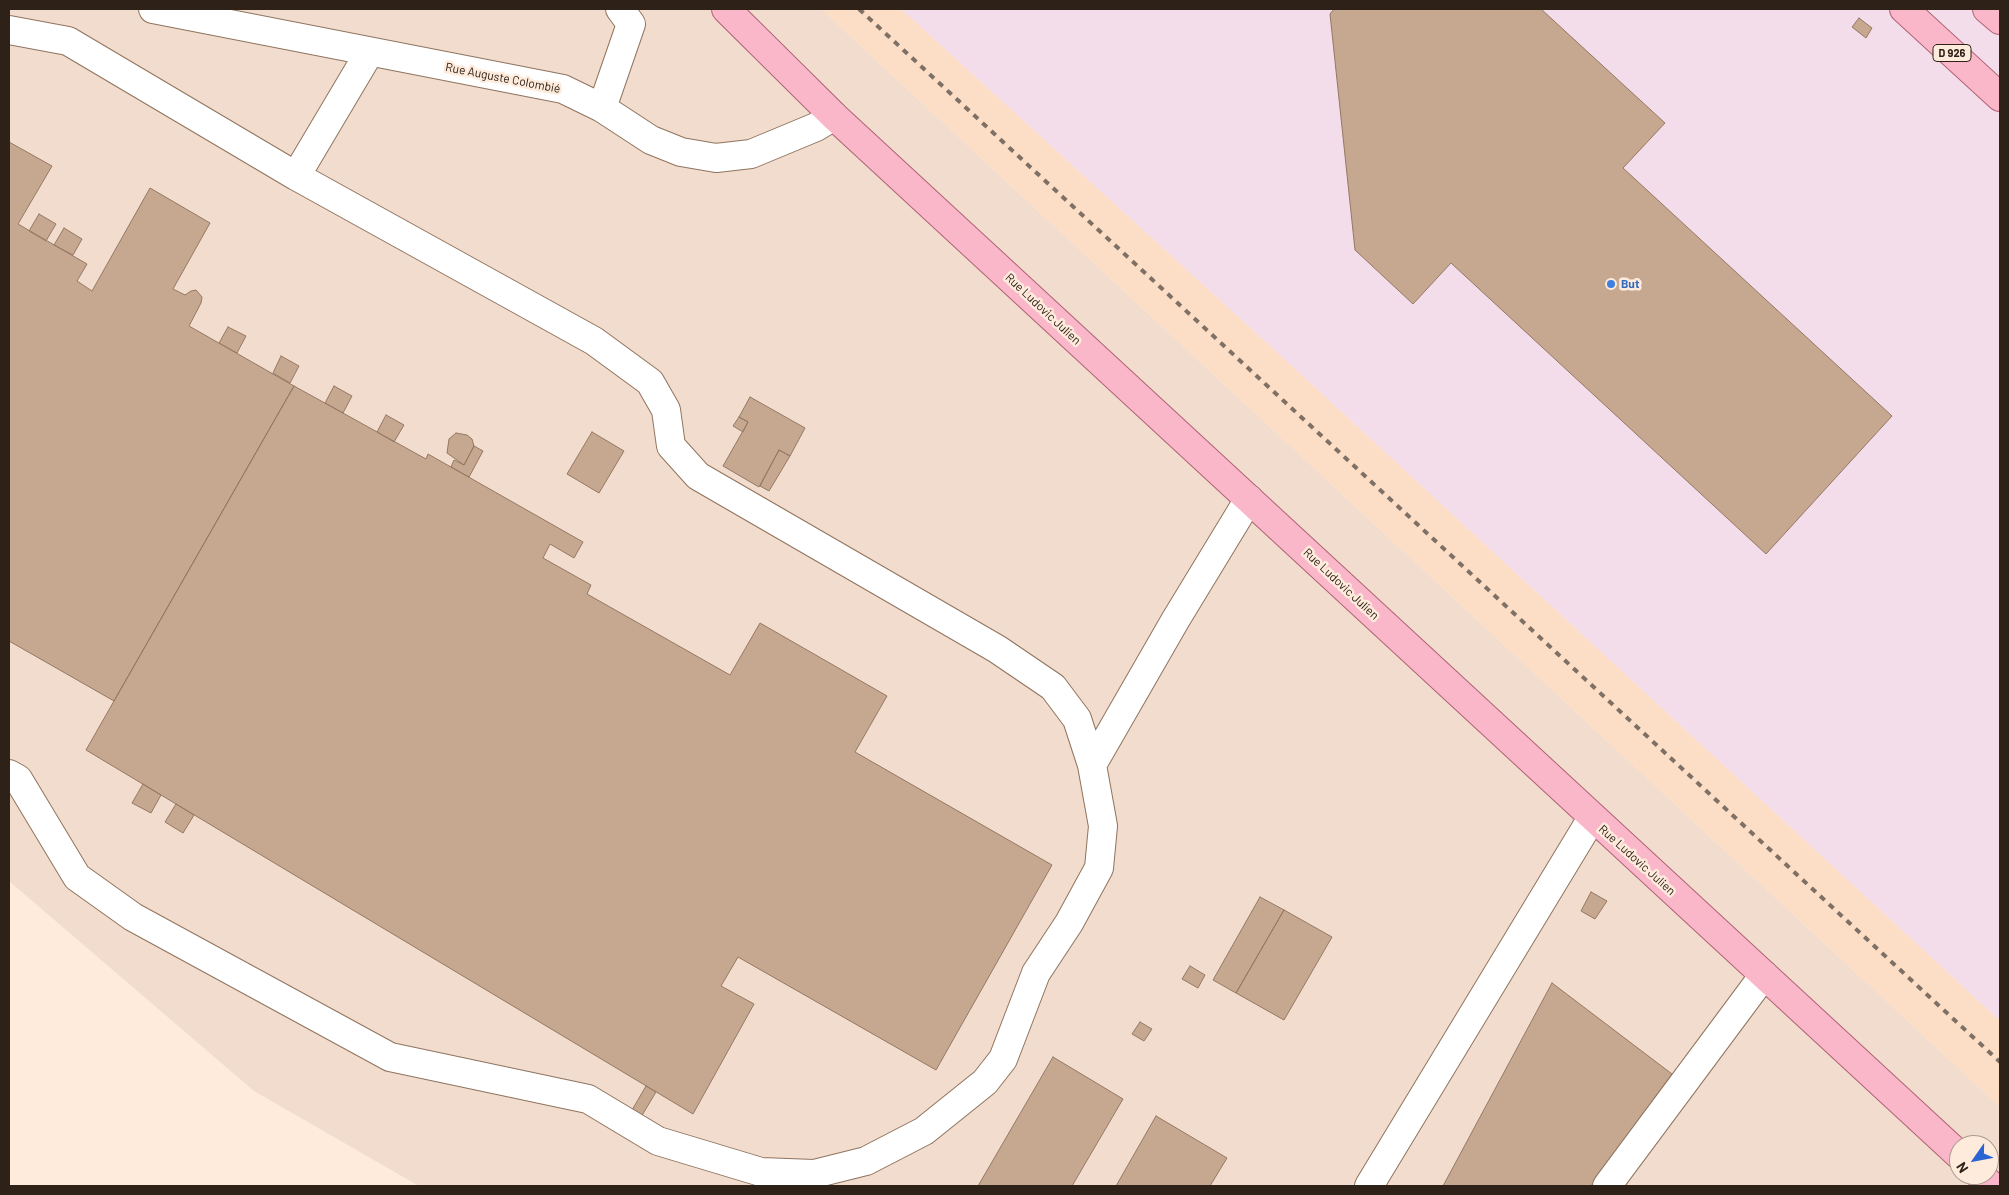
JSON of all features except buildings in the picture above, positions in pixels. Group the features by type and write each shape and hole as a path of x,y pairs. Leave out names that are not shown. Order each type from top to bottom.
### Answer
{"main road":[{"name":"Rue Ludovic Julien","path":"726,9 834,116 1949,1146"},
{"name":"D 926","path":"1904,9 2000,97"},
{"path":"1987,9 2000,20"}],"lane":[{"name":"Rue Auguste Colombié","path":"153,9 370,53 563,89 602,108 652,140 681,152 716,158 751,154 816,127 834,116"},
{"path":"602,108 630,24 620,9"},
{"path":"9,30 68,41 296,176 594,341 650,382 666,410 671,446 698,476 997,649 1053,688 1076,719 1092,765 1103,826 1098,868 1069,923 1036,973 1021,1016 1003,1058 985,1082 924,1131 866,1161 814,1174 761,1172 658,1141 588,1099 390,1058 133,917 77,877 18,779 9,774"},
{"path":"296,176 370,53"},
{"path":"1092,765 1176,619 1249,499"},
{"path":"1369,1186 1592,818"},
{"path":"1607,1186 1764,975"}],"shaded area":[{"path":"9,9 821,9 2000,1107 2000,1186 419,1186 254,1091 9,881"},
{"path":"821,9 901,9 1282,357 2000,1021 2000,1107"},
{"path":"901,9 2000,9 2000,1021 1282,357"}],"railway":[{"path":"859,9 2000,1062"}],"place":[{"name":"But","path":"1611,284"}]}
